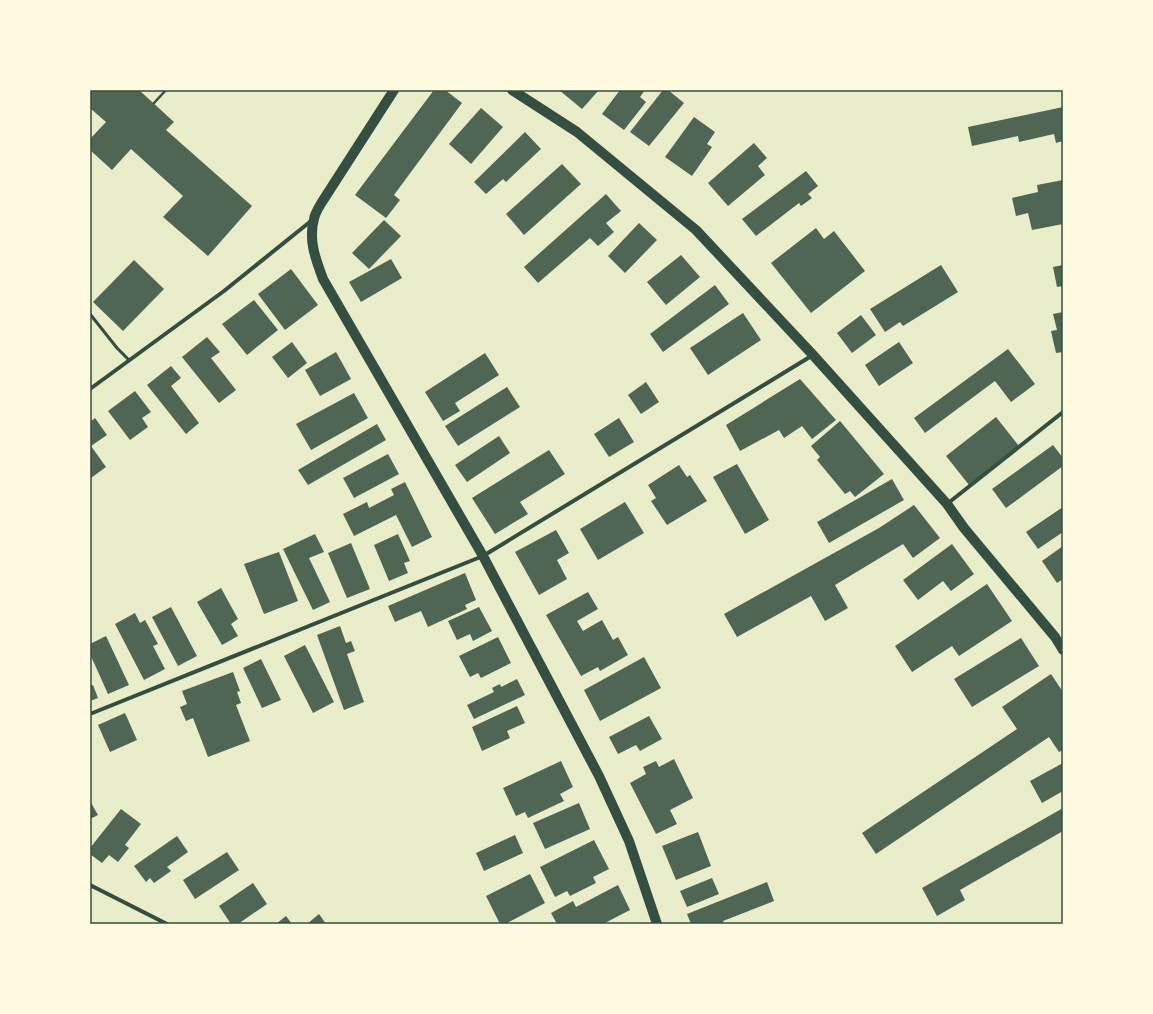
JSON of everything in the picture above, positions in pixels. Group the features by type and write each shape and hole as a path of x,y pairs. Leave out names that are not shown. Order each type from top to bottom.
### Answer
{"main road":[{"path":"394,90 322,202 314,219 312,238 314,256 322,279 483,556 599,776 629,841 658,924"},
{"path":"512,90 577,132 696,230 813,355 947,504 964,528 1055,637 1063,650"}],"street":[{"path":"90,389 224,291 314,219"},
{"path":"90,714 483,556 813,355"},
{"path":"947,504 1063,412"},
{"path":"90,885 166,924"}],"lane":[{"path":"90,314 117,348 129,360"}],"path":[{"path":"154,103 166,90"}],"building":[{"path":"90,90 139,90 174,122 166,130 252,206 208,256 163,217 183,196 131,149 112,170 90,150 90,139 106,122 90,108"},
{"path":"434,90 445,90 462,103 394,195 400,200 386,218 355,195"},
{"path":"559,90 599,90 582,109"},
{"path":"620,90 645,90 640,97 646,102 624,130 602,114"},
{"path":"663,90 668,90 684,103 649,146 630,132"},
{"path":"1063,107 1063,141 1056,143 1054,134 1019,142 1018,136 972,146 968,127"},
{"path":"481,108 503,127 471,164 449,144"},
{"path":"694,117 715,132 707,144 712,147 692,176 665,157"},
{"path":"525,132 541,149 506,182 503,179 486,194 474,182"},
{"path":"754,143 767,158 758,166 765,175 728,206 708,183"},
{"path":"562,164 581,184 524,235 506,214"},
{"path":"806,171 818,186 808,194 812,198 801,206 799,203 756,236 742,219"},
{"path":"1063,180 1063,224 1032,230 1028,213 1016,216 1012,198 1038,192 1037,185"},
{"path":"606,194 621,211 606,223 614,232 598,246 590,238 538,283 524,267"},
{"path":"384,220 401,236 369,269 352,253"},
{"path":"639,223 657,240 625,273 608,256"},
{"path":"816,228 824,239 834,231 865,271 811,313 771,263"},
{"path":"681,255 700,277 666,305 647,282"},
{"path":"391,259 402,278 361,302 349,282"},
{"path":"134,260 164,289 123,331 93,302"},
{"path":"941,265 958,292 903,326 900,322 885,332 870,309"},
{"path":"1063,265 1063,286 1057,287 1053,267"},
{"path":"291,269 318,305 285,330 258,294"},
{"path":"715,285 729,304 663,352 650,334"},
{"path":"254,300 278,330 247,355 222,324"},
{"path":"1063,312 1063,352 1056,353 1051,331 1057,330 1053,314"},
{"path":"743,313 761,340 708,375 690,348"},
{"path":"861,315 876,335 852,353 837,333"},
{"path":"207,337 220,352 211,358 236,390 219,403 182,357"},
{"path":"292,342 307,363 288,378 272,357"},
{"path":"899,342 913,363 879,386 865,365"},
{"path":"1008,349 1035,384 1011,402 995,381 925,433 914,418"},
{"path":"336,352 351,379 320,396 305,370"},
{"path":"485,353 499,375 455,403 460,411 443,421 425,392"},
{"path":"171,366 181,378 171,386 199,423 186,434 147,385"},
{"path":"800,379 836,420 812,439 802,426 784,438 779,430 740,451 726,425"},
{"path":"646,382 659,402 641,414 628,395"},
{"path":"507,387 520,407 458,446 445,426"},
{"path":"135,391 151,412 142,418 148,427 130,440 108,411"},
{"path":"354,393 368,418 311,450 296,424"},
{"path":"996,417 1019,446 969,485 946,456"},
{"path":"95,418 107,435 91,446 106,467 91,478 90,422"},
{"path":"619,418 634,442 609,457 594,434"},
{"path":"840,421 884,474 855,497 850,491 845,494 817,460 820,457 811,446"},
{"path":"377,424 386,440 308,485 298,470"},
{"path":"499,436 510,453 467,482 455,465"},
{"path":"1053,445 1063,458 1063,466 1006,508 992,489"},
{"path":"549,450 565,474 520,502 528,514 495,534 472,498"},
{"path":"388,454 399,474 354,498 343,478"},
{"path":"737,464 769,520 745,534 713,477"},
{"path":"679,465 687,477 690,475 707,501 667,525 651,501 656,498 648,485"},
{"path":"892,479 904,500 829,543 817,522"},
{"path":"405,482 432,537 412,547 396,515 354,536 343,514 367,502 369,508 394,495 391,489"},
{"path":"625,502 644,533 598,560 580,529"},
{"path":"914,505 940,538 913,558 903,544 835,585 848,608 825,621 811,596 737,637 724,614 879,528"},
{"path":"1063,507 1063,532 1038,549 1026,532"},
{"path":"556,530 569,553 557,560 567,579 539,595 515,552"},
{"path":"315,534 324,552 309,558 330,602 313,610 283,549"},
{"path":"398,534 410,561 404,563 408,573 389,581 374,545"},
{"path":"351,543 370,589 347,598 328,553"},
{"path":"952,544 974,574 951,591 943,581 918,600 903,580"},
{"path":"1063,546 1063,579 1057,583 1042,561"},
{"path":"279,552 298,601 264,614 244,564"},
{"path":"465,573 476,600 465,605 467,609 428,627 421,611 395,622 388,606"},
{"path":"987,584 1012,621 959,656 952,646 912,672 895,646"},
{"path":"221,588 238,619 231,624 238,636 222,645 197,602"},
{"path":"588,592 598,609 577,621 583,631 602,620 613,640 618,637 628,655 600,671 598,667 581,676 546,615"},
{"path":"171,607 197,656 178,666 152,617"},
{"path":"479,607 492,631 473,641 470,634 457,640 448,621"},
{"path":"135,613 140,623 145,620 158,644 153,646 165,669 144,680 115,624"},
{"path":"340,626 346,643 351,641 355,651 347,654 364,702 344,710 317,635"},
{"path":"106,636 129,685 108,694 90,654 90,644"},
{"path":"498,637 511,663 481,678 478,673 470,677 459,656"},
{"path":"1021,638 1039,666 972,707 954,679"},
{"path":"305,645 334,702 313,713 284,656"},
{"path":"644,657 661,688 600,721 584,690"},
{"path":"261,659 281,700 262,708 243,668"},
{"path":"233,672 240,691 237,692 241,703 236,705 250,741 208,757 193,718 186,721 180,707 187,704 182,691"},
{"path":"1051,674 1063,692 1063,750 1059,752 1049,737 876,854 862,833 1017,729 1002,707"},
{"path":"517,679 525,695 474,719 467,705 494,692 492,688 500,684 501,687"},
{"path":"90,683 91,686 93,685 98,698 90,701"},
{"path":"517,706 525,723 507,731 510,738 482,751 472,727"},
{"path":"125,713 137,740 110,752 98,725"},
{"path":"649,716 662,739 640,751 636,745 618,754 609,737"},
{"path":"674,759 693,798 670,810 677,824 656,834 630,783 646,774 643,767 656,761 659,767"},
{"path":"561,761 573,787 560,794 564,801 528,818 525,812 516,816 503,788"},
{"path":"1063,763 1063,791 1042,803 1030,781"},
{"path":"90,801 98,815 90,819"},
{"path":"579,803 590,829 545,849 533,823"},
{"path":"1063,808 1063,831 960,890 965,900 937,916 922,888"},
{"path":"121,809 141,824 125,845 129,848 118,862 109,855 102,863 90,854 90,848"},
{"path":"698,832 711,866 676,880 662,846"},
{"path":"515,835 523,853 484,871 476,853"},
{"path":"177,836 188,852 167,867 171,871 154,883 150,878 146,882 134,866"},
{"path":"594,840 609,869 593,877 596,883 570,896 567,891 555,897 540,867"},
{"path":"227,852 239,870 195,899 183,880"},
{"path":"530,874 545,903 505,924 500,924 486,896"},
{"path":"712,878 719,894 687,907 680,891"},
{"path":"767,882 774,901 723,921 724,924 691,924 687,914"},
{"path":"253,883 267,904 238,924 231,924 219,906"},
{"path":"618,885 630,910 603,924 557,924 551,913 573,901 576,907"},
{"path":"319,914 326,924 307,924"},
{"path":"286,916 292,924 276,924"}]}
